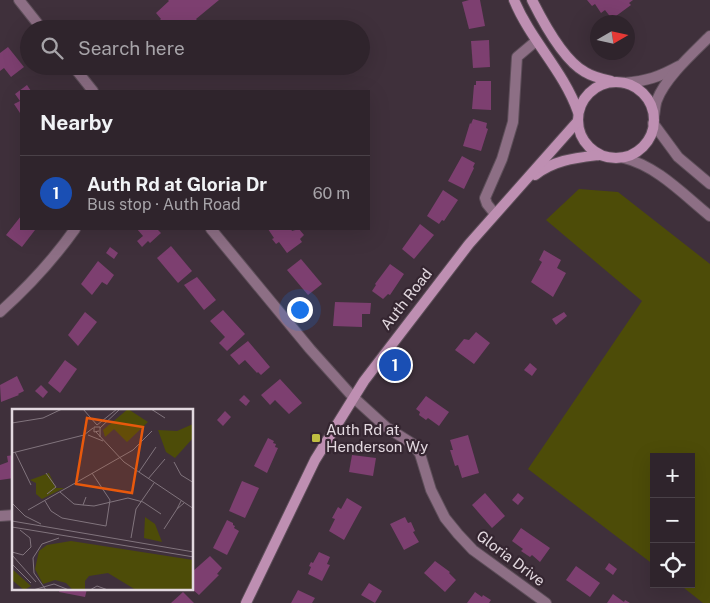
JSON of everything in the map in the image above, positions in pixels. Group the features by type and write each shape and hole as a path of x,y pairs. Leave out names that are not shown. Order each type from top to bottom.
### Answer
{"main road":[{"path":"514,0 536,41 569,89 578,117 581,137 588,147 599,155 611,158 624,158 637,153 647,143 653,130 651,104 635,87 592,76 580,69 553,37 532,0"},
{"path":"578,117 582,102 596,87 607,83 621,83"},
{"name":"Auth Road","path":"246,603 315,460 353,397 430,292 578,117"},
{"name":"Auth Road","path":"522,184 542,169 562,160 599,155"}],"street":[{"path":"19,0 35,20"},
{"path":"710,36 682,64 656,101 653,120 678,158 710,184"},
{"path":"495,214 485,198 502,159 513,122 516,93 516,62 521,52 536,41"},
{"path":"621,83 643,81 658,77 682,64"},
{"path":"80,75 92,90"},
{"path":"624,158 636,161 652,170 710,216"},
{"path":"0,312 56,256 74,230"},
{"name":"Gloria Drive","path":"212,230 310,349 353,397 386,427 413,444 420,454 431,490 445,518 458,534 473,550 546,603"}],"shaded area":[{"path":"579,189 618,192 710,264 710,603 703,603 684,588 695,588 695,453 650,453 650,562 528,469 642,301 546,220"}],"building":[{"path":"219,0 197,20 160,20 156,13 169,1"},
{"path":"480,0 485,26 469,29 462,2"},
{"path":"587,0 633,0 629,3 631,5 617,15 609,15 605,10 601,13 595,4 592,6"},
{"path":"489,40 490,67 473,68 471,41"},
{"path":"8,47 20,62 20,70 11,77 4,68 0,71 0,53"},
{"path":"476,81 491,81 491,110 472,109"},
{"path":"27,85 30,90 20,90"},
{"path":"20,90 20,101 15,94"},
{"path":"20,101 20,113 14,104"},
{"path":"473,119 487,123 486,128 488,129 481,151 463,146"},
{"path":"462,156 475,163 464,189 448,181"},
{"path":"443,190 458,200 444,221 442,220 439,224 427,216"},
{"path":"20,217 20,230 35,230 22,247 6,235"},
{"path":"420,224 434,235 414,259 402,249"},
{"path":"138,230 158,230 161,233 150,243 148,241 142,247 137,241 143,236"},
{"path":"269,230 300,230 304,235 300,239 302,242 287,253 279,242 276,244 272,239 274,238"},
{"path":"171,246 192,271 178,283 157,258"},
{"path":"110,247 118,253 114,259 106,253"},
{"path":"544,250 561,260 557,268 566,273 553,297 531,282 542,262 539,260"},
{"path":"301,259 322,284 308,295 287,270"},
{"path":"98,261 114,275 107,285 102,282 92,295 81,284"},
{"path":"390,264 404,274 390,295 388,294 383,299 372,291"},
{"path":"197,277 216,300 204,310 184,285"},
{"path":"335,302 371,303 370,314 362,314 362,327 333,326"},
{"path":"223,310 245,334 227,351 219,343 225,337 210,321"},
{"path":"85,312 97,322 78,346 68,335"},
{"path":"564,312 567,316 556,325 552,319"},
{"path":"476,332 490,343 474,364 455,350 464,339 469,340"},
{"path":"248,341 270,367 261,375 245,360 239,365 230,355"},
{"path":"65,360 77,369 60,393 48,383"},
{"path":"530,363 537,369 532,376 524,370"},
{"path":"17,376 24,391 1,402 0,385"},
{"path":"280,379 302,403 289,414 275,400 270,405 261,395"},
{"path":"41,385 48,392 43,398 35,391"},
{"path":"244,395 250,401 246,406 239,400"},
{"path":"426,396 449,412 439,426 428,418 426,420 419,415 420,412 416,409"},
{"path":"225,411 231,417 223,426 217,420"},
{"path":"468,435 479,473 462,478 458,465 455,466 450,450 453,450 450,440"},
{"path":"268,438 274,441 275,447 278,448 267,473 254,466"},
{"path":"12,455 12,478 0,480 0,465 8,462 7,456"},
{"path":"352,455 376,458 373,476 349,472"},
{"path":"242,481 259,488 245,518 229,511"},
{"path":"485,493 505,516 492,528 472,505"},
{"path":"518,493 524,498 518,505 512,500"},
{"path":"347,498 362,507 344,540 329,531 335,519 332,518 338,507 341,509"},
{"path":"405,517 408,523 411,522 415,531 413,532 419,542 404,550 390,524"},
{"path":"227,520 233,523 234,528 239,531 227,555 213,548"},
{"path":"521,528 550,548 540,562 532,555 530,557 521,551 523,549 512,541"},
{"path":"319,552 330,557 327,564 330,565 322,581 308,574 311,562 313,563"},
{"path":"210,556 222,568 217,574 219,575 199,595 193,590 194,570"},
{"path":"435,561 450,572 456,580 445,592 424,573"},
{"path":"609,563 617,569 613,575 605,569"},
{"path":"576,566 600,583 590,597 566,580"},
{"path":"369,583 382,591 375,603 361,595"},
{"path":"60,590 87,590 85,597 59,592"},
{"path":"298,590 315,598 312,603 291,603"},
{"path":"183,592 194,603 171,603"},
{"path":"475,592 491,600 489,603 467,603"},
{"path":"613,594 624,602 625,600 630,603 607,603"}],"place":[{"name":"Auth Rd at Gloria Dr","path":"395,365"},
{"name":"Auth Rd at Henderson Wy","path":"316,438"}]}
